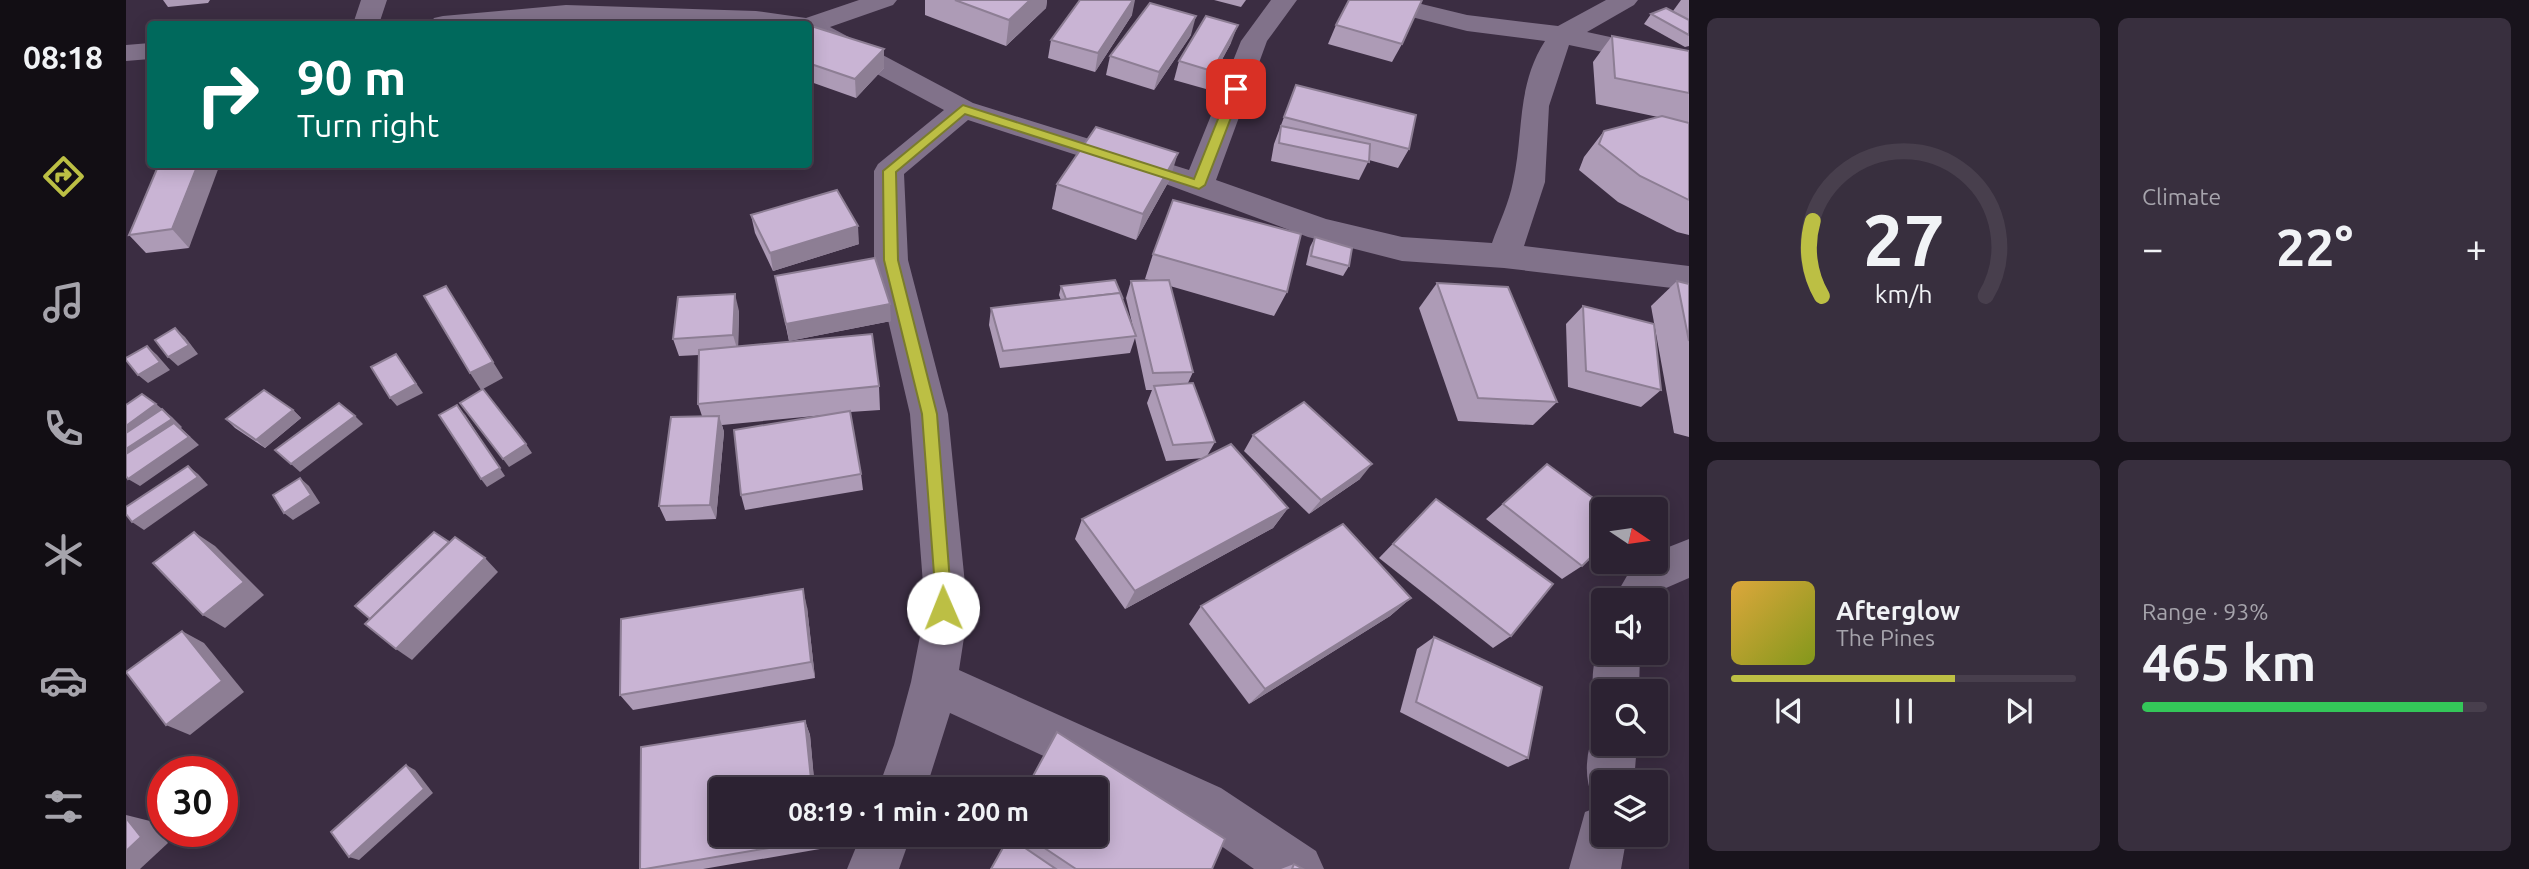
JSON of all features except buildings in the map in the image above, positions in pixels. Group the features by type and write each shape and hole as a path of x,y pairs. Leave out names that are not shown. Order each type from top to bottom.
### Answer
{"street":[{"path":"367,21 374,0"},
{"path":"812,25 884,0"},
{"path":"1199,185 1254,41 1284,0"},
{"path":"1373,0 1467,23 1562,35 1689,62"},
{"path":"1504,256 1529,182 1535,106 1552,51 1562,35 1625,0"},
{"path":"464,21 568,6 758,21"},
{"path":"812,28 963,109 1199,185 1319,229 1402,249 1504,256 1689,278"},
{"path":"126,53 147,51"},
{"path":"906,777 918,745 943,631 944,584 929,414 891,260 889,171 963,109"},
{"path":"1642,588 1651,574 1689,558"},
{"path":"933,682 1204,805 1298,869"},
{"path":"873,869 881,847"},
{"path":"1595,869 1600,847"}],"route":[{"path":"943,608 944,584 929,414 891,260 889,171 963,109 1199,185 1236,89"}]}
